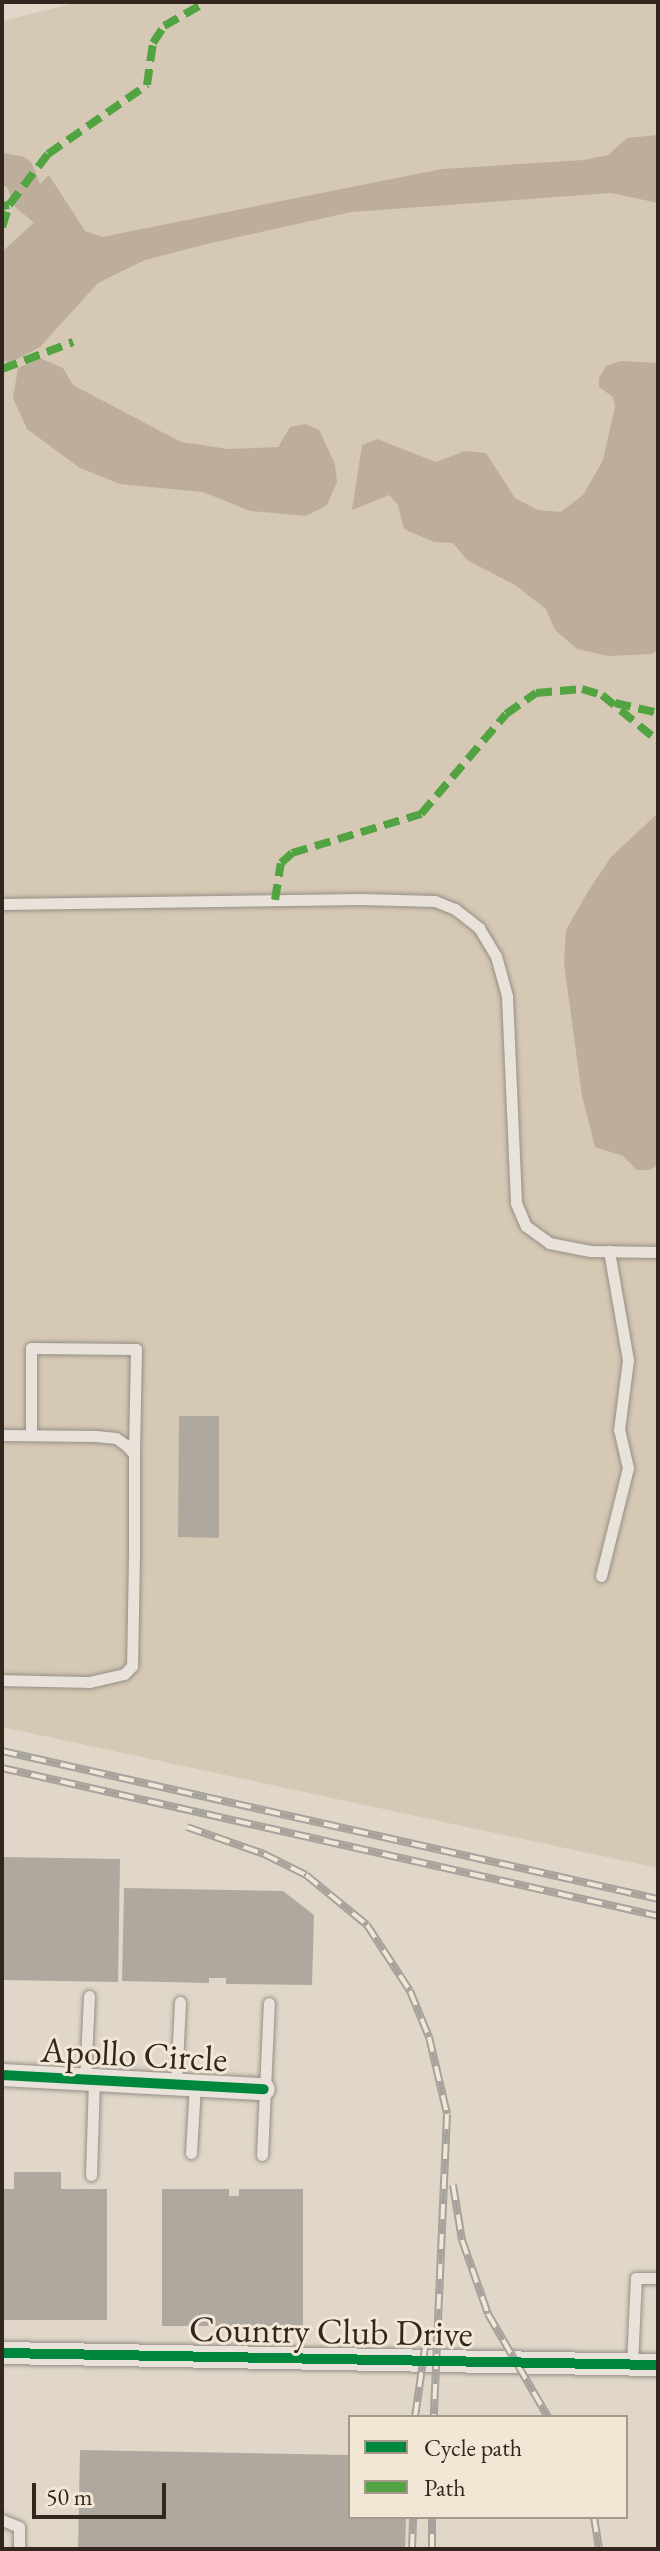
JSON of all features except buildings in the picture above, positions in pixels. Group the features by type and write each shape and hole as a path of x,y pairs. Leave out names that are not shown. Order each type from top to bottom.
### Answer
{"street":[{"name":"Apollo Circle","path":"2,2075 264,2089"},
{"name":"Country Club Drive","path":"2,2353 658,2365"}],"lane":[{"path":"2,904 361,899 435,901 455,909 479,928 496,956 507,996 516,1203 526,1226 549,1243 609,1251 658,1252"},
{"path":"601,1576 628,1468 619,1430 628,1360 609,1251"},
{"path":"2,1680 111,1681 132,1666 136,1349 31,1348 31,1435"},
{"path":"2,1435 116,1438 134,1454"},
{"path":"89,1996 91,2175"},
{"path":"180,2002 191,2153"},
{"path":"262,2155 269,2003"},
{"path":"632,2365 636,2278 658,2278"},
{"path":"2,2520 19,2527 19,2549"}],"shaded area":[{"path":"79,2 658,2 658,1868 2,1727 2,21"},
{"path":"658,135 658,203 611,193 351,212 207,244 145,260 98,283 40,347 10,363 2,359 2,252 40,217 28,197 49,175 85,231 102,237 442,169 584,160 608,155 627,138"},
{"path":"40,358 63,368 73,385 181,442 228,449 278,447 290,427 305,424 319,430 335,464 337,482 327,505 306,516 250,511 203,492 120,484 80,468 27,429 13,398 18,368"},
{"path":"621,361 658,363 658,650 652,654 608,656 577,649 555,630 546,609 515,585 467,560 453,543 434,542 404,529 398,505 389,495 352,510 362,445 377,439 436,462 465,451 486,453 515,498 538,510 561,512 583,495 603,460 615,406 613,397 599,387 599,378 606,366"},
{"path":"658,813 658,1165 650,1170 637,1170 623,1156 595,1147 582,1096 564,963 566,930 587,893 611,857"}],"waterway":[{"path":"2,169 18,172 28,197 62,225"}],"railway":[{"path":"2,1751 658,1899"},
{"path":"2,1768 658,1916"},
{"path":"187,1827 264,1854 306,1875 367,1925 410,1991 429,2037 447,2114 434,2415"},
{"path":"453,2185 462,2240 488,2314 547,2415"},
{"path":"415,2415 427,2334"},
{"path":"412,2549 413,2519"},
{"path":"432,2519 432,2549"},
{"path":"594,2519 599,2549"}],"marked path":[{"path":"2,206 9,205 48,154 147,85 153,43 164,26 206,2"},
{"path":"2,227 9,205"},
{"path":"2,369 73,342"},
{"path":"275,900 281,863 292,853 421,814 506,714 536,693 582,689 602,695 658,741"},
{"path":"615,703 658,713"}],"cycle path":[{"path":"2,2075 264,2089"},
{"path":"2,2353 658,2365"}]}
